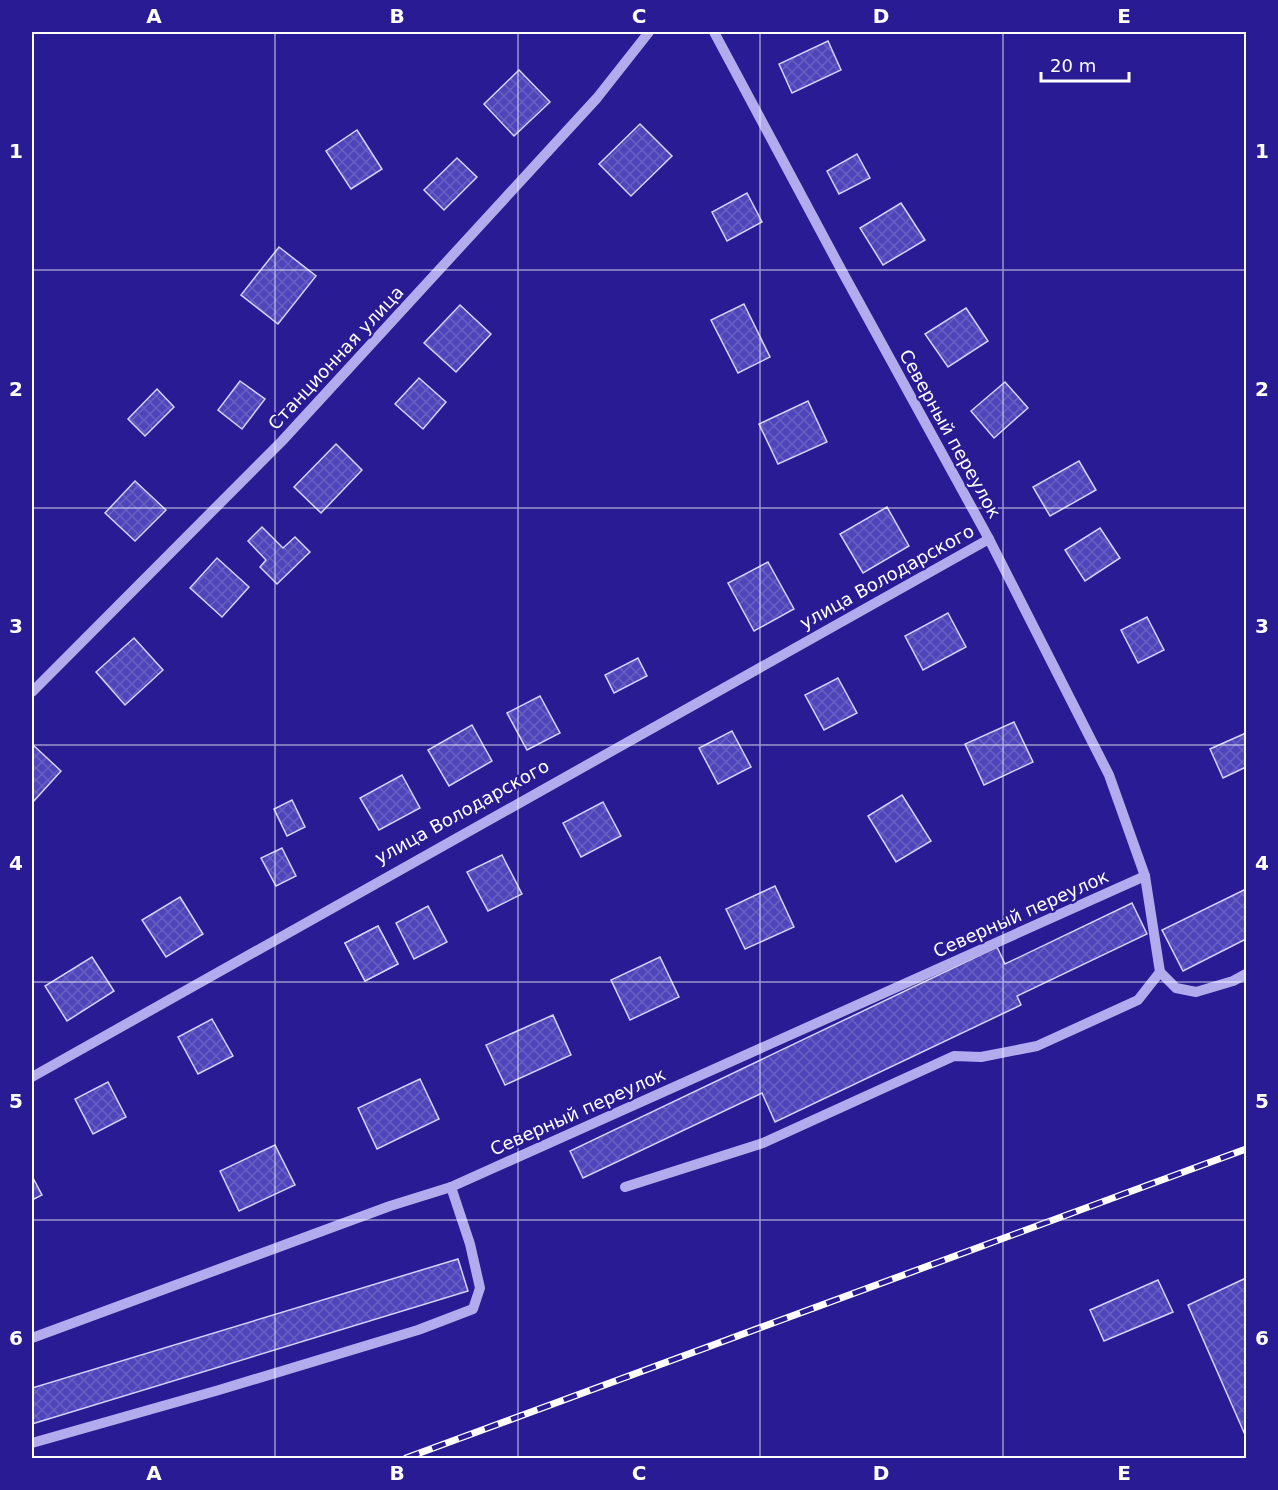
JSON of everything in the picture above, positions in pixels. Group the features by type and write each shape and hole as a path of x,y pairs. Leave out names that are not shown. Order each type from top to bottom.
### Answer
{"street":[{"name":"Станционная улица","path":"32,692 282,441 597,98 649,32"},
{"name":"Северный переулок","path":"32,1338 390,1206 451,1187 1145,876 1109,775 989,539 714,32"},
{"name":"улица Володарского","path":"32,1076 519,798 989,539"},
{"path":"1145,876 1160,972 1176,988 1196,992 1233,981 1246,974"},
{"path":"625,1187 763,1143 954,1056 981,1058 1037,1046 1137,1000 1160,972"},
{"path":"32,1443 418,1330 473,1309 480,1288 470,1244 451,1187"}],"building":[{"path":"828,41 841,70 792,93 779,64"},
{"path":"519,70 550,102 514,136 484,104"},
{"path":"640,124 672,156 631,196 599,164"},
{"path":"357,130 382,169 351,189 326,151"},
{"path":"857,154 870,178 839,194 827,171"},
{"path":"457,158 477,177 444,210 424,190"},
{"path":"747,193 762,222 727,241 712,212"},
{"path":"901,203 925,240 883,265 860,228"},
{"path":"279,247 316,276 278,324 241,295"},
{"path":"744,304 770,357 738,373 711,320"},
{"path":"460,305 491,334 456,372 424,343"},
{"path":"966,308 988,341 948,367 925,334"},
{"path":"419,378 446,402 423,429 395,404"},
{"path":"240,381 265,399 242,429 218,410"},
{"path":"1005,382 1028,408 994,438 971,411"},
{"path":"157,389 174,407 145,436 128,419"},
{"path":"808,401 827,442 778,464 759,424"},
{"path":"336,444 362,470 321,513 294,487"},
{"path":"1079,461 1096,490 1050,516 1033,487"},
{"path":"135,481 166,510 135,541 105,513"},
{"path":"887,507 909,546 863,573 840,534"},
{"path":"262,527 283,548 295,537 310,552 277,584 260,567 266,560 248,541"},
{"path":"1100,528 1120,558 1085,581 1065,550"},
{"path":"217,558 249,587 222,617 190,588"},
{"path":"768,562 794,609 754,631 728,583"},
{"path":"948,613 966,647 923,670 905,636"},
{"path":"1147,617 1164,650 1138,663 1121,630"},
{"path":"134,638 163,670 125,705 96,672"},
{"path":"638,658 647,676 614,693 605,675"},
{"path":"838,678 857,713 824,730 805,695"},
{"path":"540,696 560,733 527,750 507,713"},
{"path":"1014,722 1033,762 984,785 965,744"},
{"path":"472,725 492,761 449,786 428,750"},
{"path":"732,731 751,767 718,784 699,748"},
{"path":"1246,733 1246,767 1223,778 1210,749"},
{"path":"32,744 61,771 32,803"},
{"path":"402,775 420,808 379,830 360,798"},
{"path":"902,795 931,841 896,862 868,816"},
{"path":"292,800 305,827 287,836 274,809"},
{"path":"603,802 621,836 581,857 563,823"},
{"path":"282,848 296,876 276,886 261,858"},
{"path":"502,855 522,894 488,911 467,872"},
{"path":"775,886 794,927 745,949 726,909"},
{"path":"1246,889 1246,939 1183,971 1162,930"},
{"path":"180,897 203,934 166,957 142,920"},
{"path":"1132,903 1147,934 1017,996 1021,1005 775,1122 762,1093 583,1178 570,1151 997,947 1005,964"},
{"path":"428,906 447,942 414,959 396,923"},
{"path":"378,926 398,964 365,981 345,943"},
{"path":"378,926 398,964 365,981 345,943"},
{"path":"92,957 114,991 67,1021 45,986"},
{"path":"660,957 679,997 630,1020 611,980"},
{"path":"553,1015 571,1055 505,1085 486,1045"},
{"path":"212,1019 233,1056 198,1074 178,1037"},
{"path":"420,1079 439,1119 377,1149 358,1108"},
{"path":"108,1082 126,1117 93,1134 75,1099"},
{"path":"275,1145 295,1185 239,1211 220,1171"},
{"path":"32,1176 42,1195 32,1200"},
{"path":"458,1259 468,1291 32,1424 32,1388"},
{"path":"1246,1278 1246,1437 1188,1305"},
{"path":"1158,1280 1173,1312 1104,1341 1090,1310"}],"railway":[{"path":"406,1458 1246,1149"}]}
